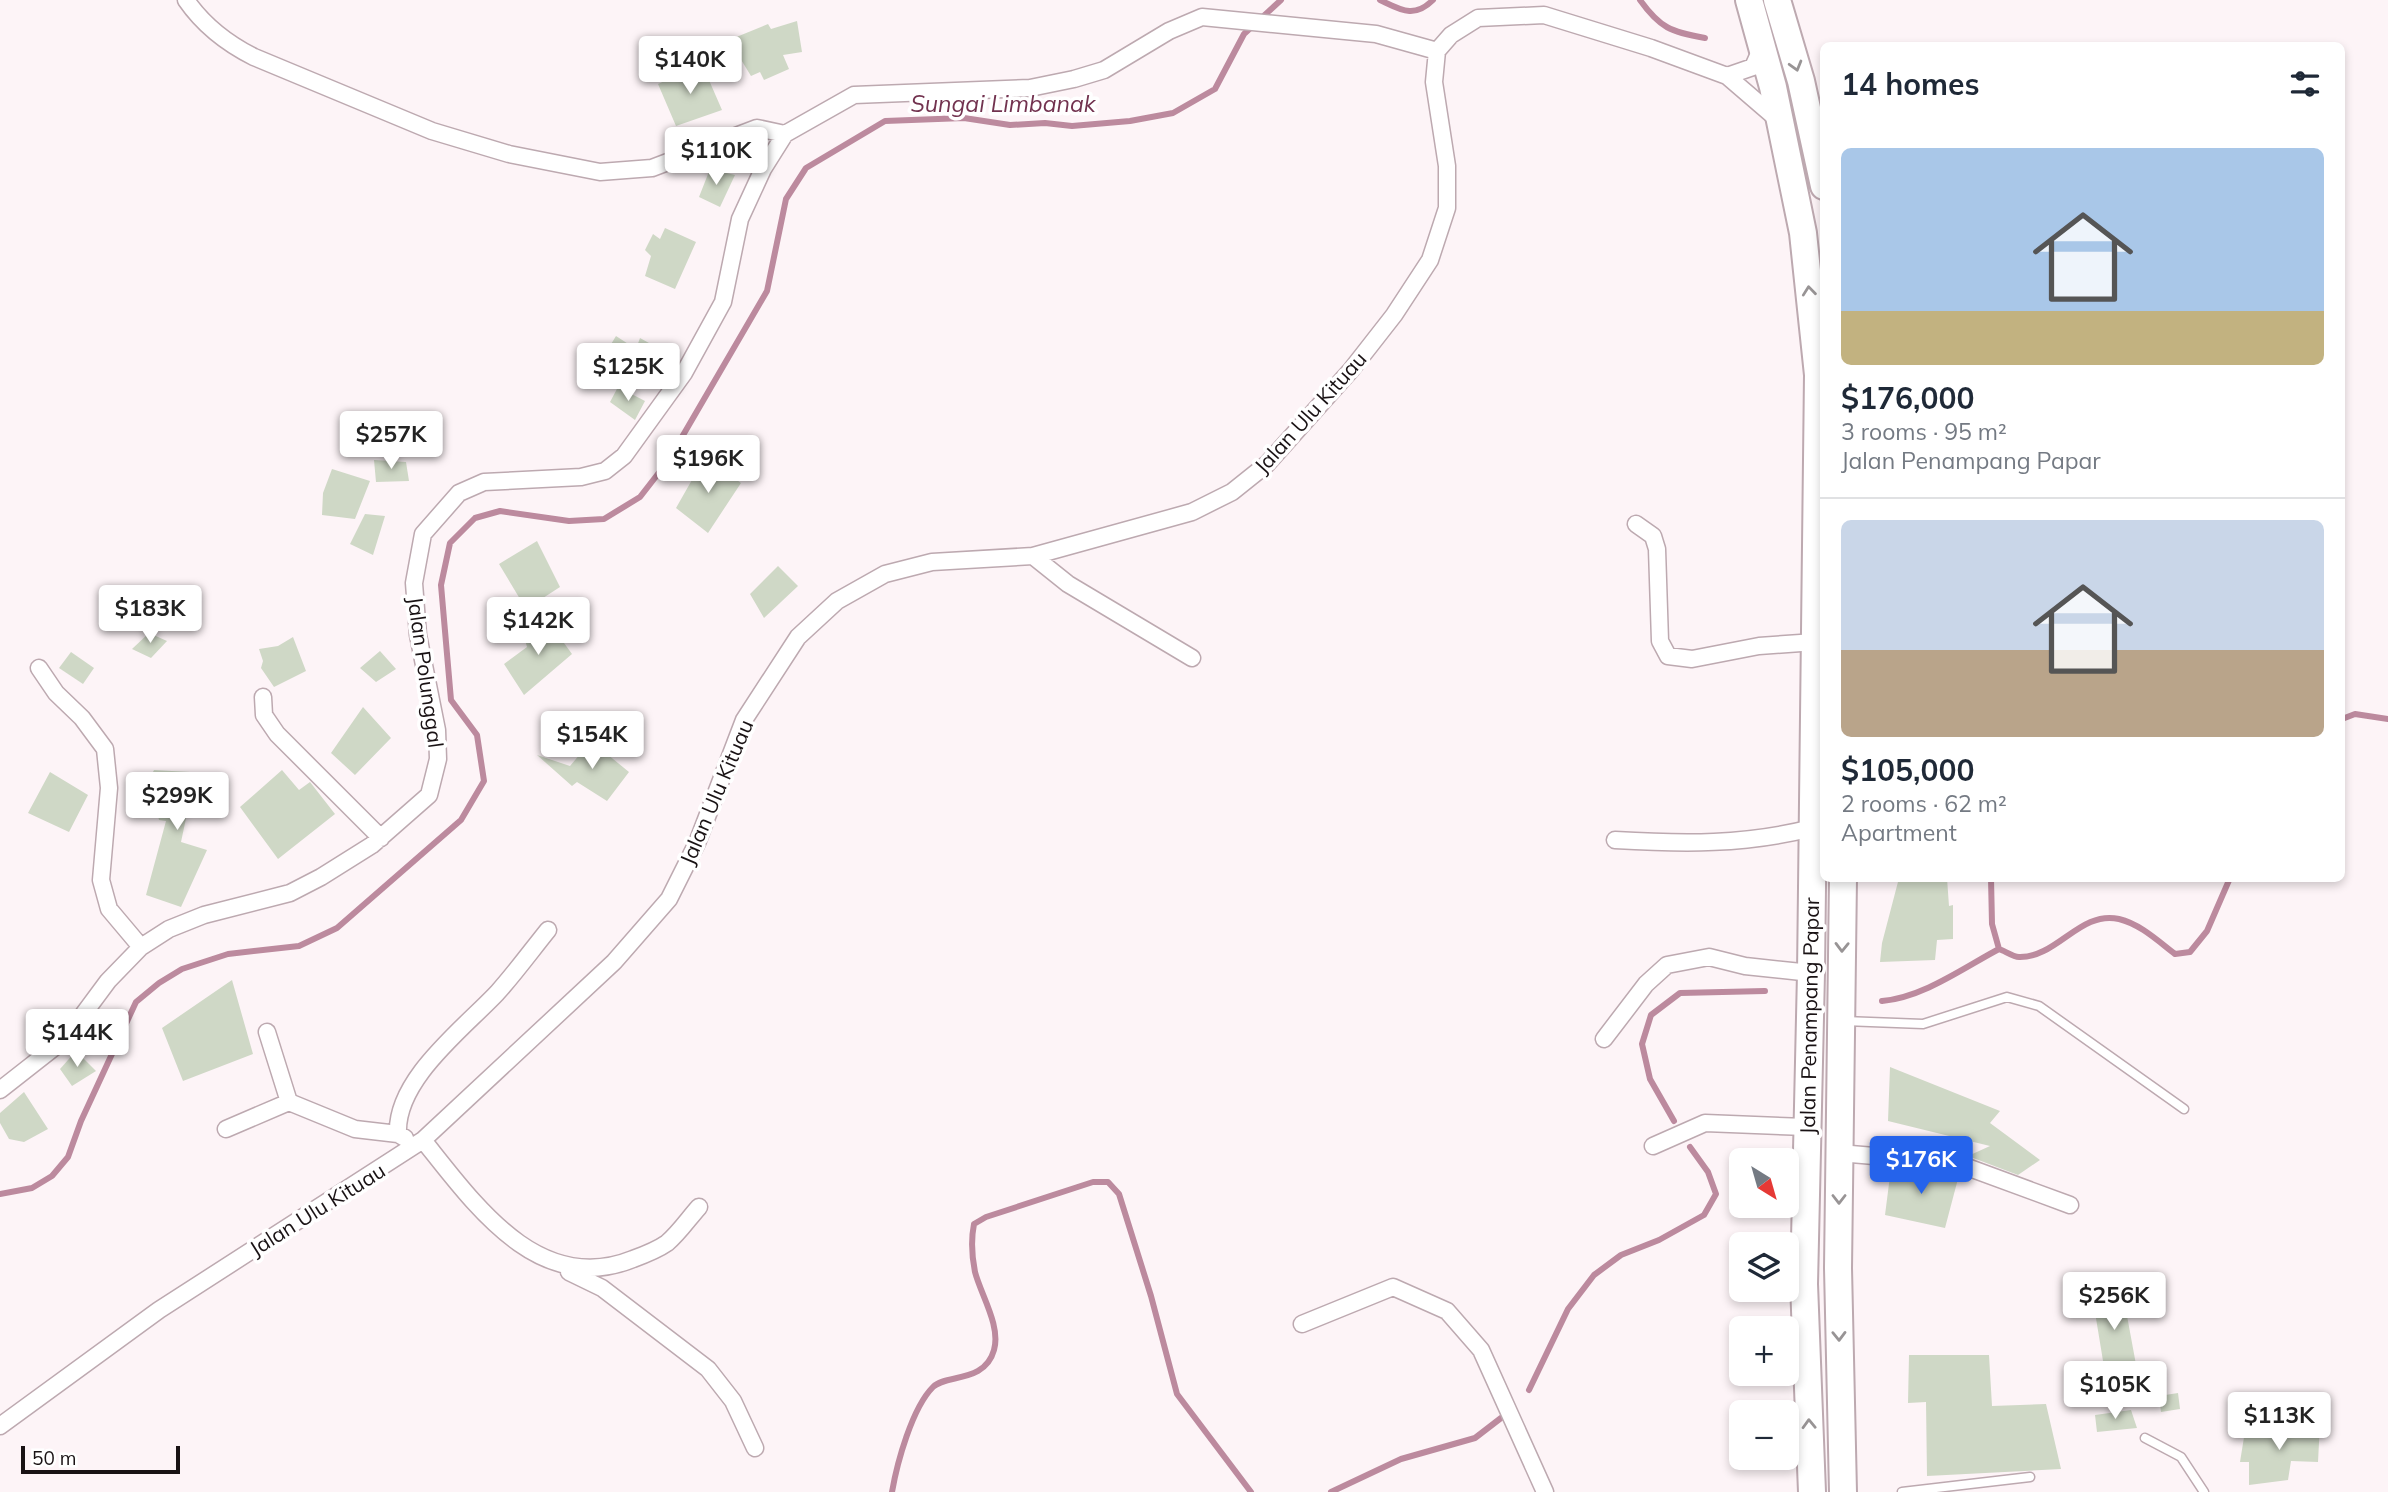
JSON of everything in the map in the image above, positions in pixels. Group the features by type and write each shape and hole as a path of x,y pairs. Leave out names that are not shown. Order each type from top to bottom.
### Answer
{"main road":[{"name":"Jalan Penampang Papar","path":"1749,0 1780,122 1803,233 1818,375 1811,972 1804,1284 1812,1492"},
{"path":"1777,0 1801,81 1820,168"},
{"name":"Jalan Penampang Papar","path":"1843,882 1838,1268 1843,1492"},
{"path":"1807,1095 1824,1060 1832,1057 1840,1060"}],"street":[{"path":"186,0 212,30 233,46 432,131 509,154 567,167 623,172 652,168 757,128 785,134"},
{"path":"1437,51 1451,35 1478,18 1544,15 1651,48 1727,76 1762,103 1780,122"},
{"name":"Jalan Polunggal","path":"0,1090 65,1040 108,981 141,947 169,929 204,915 290,893 321,877 381,838 429,795 438,760 437,730 418,635 414,583 423,534 459,494 484,482 581,477 605,471 624,456 648,427 684,373 723,302 740,219 763,169 785,134 854,95 1030,88 1074,79 1104,70 1169,31 1202,17 1376,34 1437,51"},
{"path":"1727,76 1753,67 1762,47"},
{"name":"Jalan Ulu Kituau","path":"0,1426 159,1310 420,1142 614,962 669,900 697,843 744,720 798,637 837,601 886,574 932,562 1034,556 1192,512 1231,492 1267,464 1351,370 1394,315 1430,260 1447,208 1447,166 1434,82 1437,51"},
{"path":"1636,524 1653,536 1657,549 1660,641 1668,656 1692,659 1759,646 1815,642"},
{"path":"1034,556 1068,584 1192,658"},
{"path":"38,668 105,749 109,788 101,880 109,909 141,947"},
{"path":"262,697 264,715 277,734 381,838"},
{"path":"1615,840 1694,845 1780,836 1812,828"},
{"path":"398,1133 398,1116 413,1084 447,1043 500,989 548,930"},
{"path":"1604,1039 1646,984 1667,965 1709,957 1745,966 1811,972"},
{"path":"267,1032 289,1102"},
{"path":"226,1129 289,1102 355,1129 398,1133 420,1142 501,1230 540,1259 602,1288 708,1368 733,1401 755,1448"},
{"path":"1653,1146 1705,1123 1806,1127"},
{"path":"1839,1153 1956,1163 2070,1205"},
{"path":"540,1259 584,1270 611,1268 667,1242 699,1207"},
{"path":"1302,1324 1393,1287 1447,1311 1480,1350 1545,1492"}],"lane":[{"path":"1841,1021 1923,1024 2007,997 2039,1006 2184,1109"},
{"path":"2145,1438 2180,1457 2204,1492"},
{"path":"1902,1492 2030,1476"}],"building":[{"path":"797,21 802,52 783,55 789,69 764,80 760,72 751,76 729,40 768,24 771,29"},
{"path":"702,64 722,110 676,126 658,84"},
{"path":"710,169 735,175 720,207 699,197"},
{"path":"665,228 696,242 675,289 645,276 651,256 645,250 653,234 660,239"},
{"path":"616,336 636,349 640,338 658,348 631,394 604,378 606,370 599,364"},
{"path":"618,387 645,401 635,420 610,402"},
{"path":"705,457 741,483 708,533 676,508"},
{"path":"374,460 406,462 409,481 376,482"},
{"path":"332,469 370,481 355,519 322,515 323,493"},
{"path":"365,514 385,516 373,555 350,544"},
{"path":"537,541 560,587 526,609 499,564"},
{"path":"778,566 798,586 764,618 750,594"},
{"path":"548,621 572,654 524,695 504,664 527,647 524,636"},
{"path":"149,633 167,641 151,658 132,649"},
{"path":"293,637 306,671 274,687 261,668 263,661 259,649 278,646"},
{"path":"380,651 396,669 376,682 360,668"},
{"path":"71,652 94,668 83,684 59,668"},
{"path":"363,707 391,738 355,775 331,753"},
{"path":"591,741 629,772 607,801 577,782 572,786 537,755 570,766"},
{"path":"154,770 208,773 214,805 188,809 181,842 207,850 181,907 146,895 166,821 159,820 155,802 145,788"},
{"path":"282,770 299,790 310,782 335,814 278,859 240,807"},
{"path":"50,772 88,795 69,832 28,813"},
{"path":"1898,882 1947,882 1949,906 1953,905 1953,939 1937,940 1935,960 1880,962 1882,943"},
{"path":"232,980 253,1054 183,1081 162,1028"},
{"path":"76,1051 96,1071 72,1086 60,1069"},
{"path":"1890,1067 2000,1111 1990,1123 2040,1160 2018,1175 1968,1156 1990,1146 1888,1121"},
{"path":"24,1092 48,1129 24,1142 9,1139 0,1123 0,1113"},
{"path":"1891,1168 1959,1175 1945,1228 1885,1215"},
{"path":"2091,1288 2123,1294 2137,1370 2105,1373"},
{"path":"1909,1355 1989,1355 1992,1406 2046,1404 2061,1469 1927,1476 1926,1402 1908,1403"},
{"path":"2178,1393 2180,1409 2161,1412 2159,1396"},
{"path":"2131,1410 2137,1428 2097,1432 2095,1415"},
{"path":"2296,1419 2320,1423 2318,1462 2291,1461 2288,1480 2249,1485 2249,1462 2240,1462 2245,1431 2296,1436"}],"waterway":[{"name":"Sungai Limbanak","path":"0,1194 32,1188 52,1176 68,1157 81,1121 136,1002 159,983 182,969 228,954 299,946 337,928 461,820 484,781 477,735 451,700 441,585 450,543 475,518 500,511 569,521 604,519 640,497 668,461 767,291 786,199 806,168 885,121 964,118 1010,125 1045,123 1072,126 1130,121 1173,113 1215,89 1244,34 1281,0"},
{"name":"Sungai Limbanak","path":"1380,0 1407,11 1420,9 1433,0"},
{"name":"Sungai Limbanak","path":"1640,0 1660,23 1683,33 1705,38"},
{"path":"2345,718 2355,714 2388,719"},
{"path":"1991,882 1992,924 1999,949 2019,957 2045,950 2080,927 2105,918 2119,919 2134,925 2175,954 2190,952 2207,931 2228,882"},
{"path":"1882,1001 1928,988 1999,949"},
{"path":"1674,1121 1650,1079 1642,1044 1651,1015 1680,993 1765,991"},
{"path":"1529,1390 1568,1309 1594,1275 1621,1255 1659,1240 1704,1215 1716,1194 1708,1172 1690,1147"},
{"path":"892,1492 906,1436 925,1396 939,1383 982,1368 994,1350 993,1321 974,1266 974,1224 986,1217 1093,1182 1108,1182 1119,1194 1151,1296 1177,1394 1251,1492"},
{"path":"1331,1492 1401,1459 1475,1438 1501,1418"}]}
